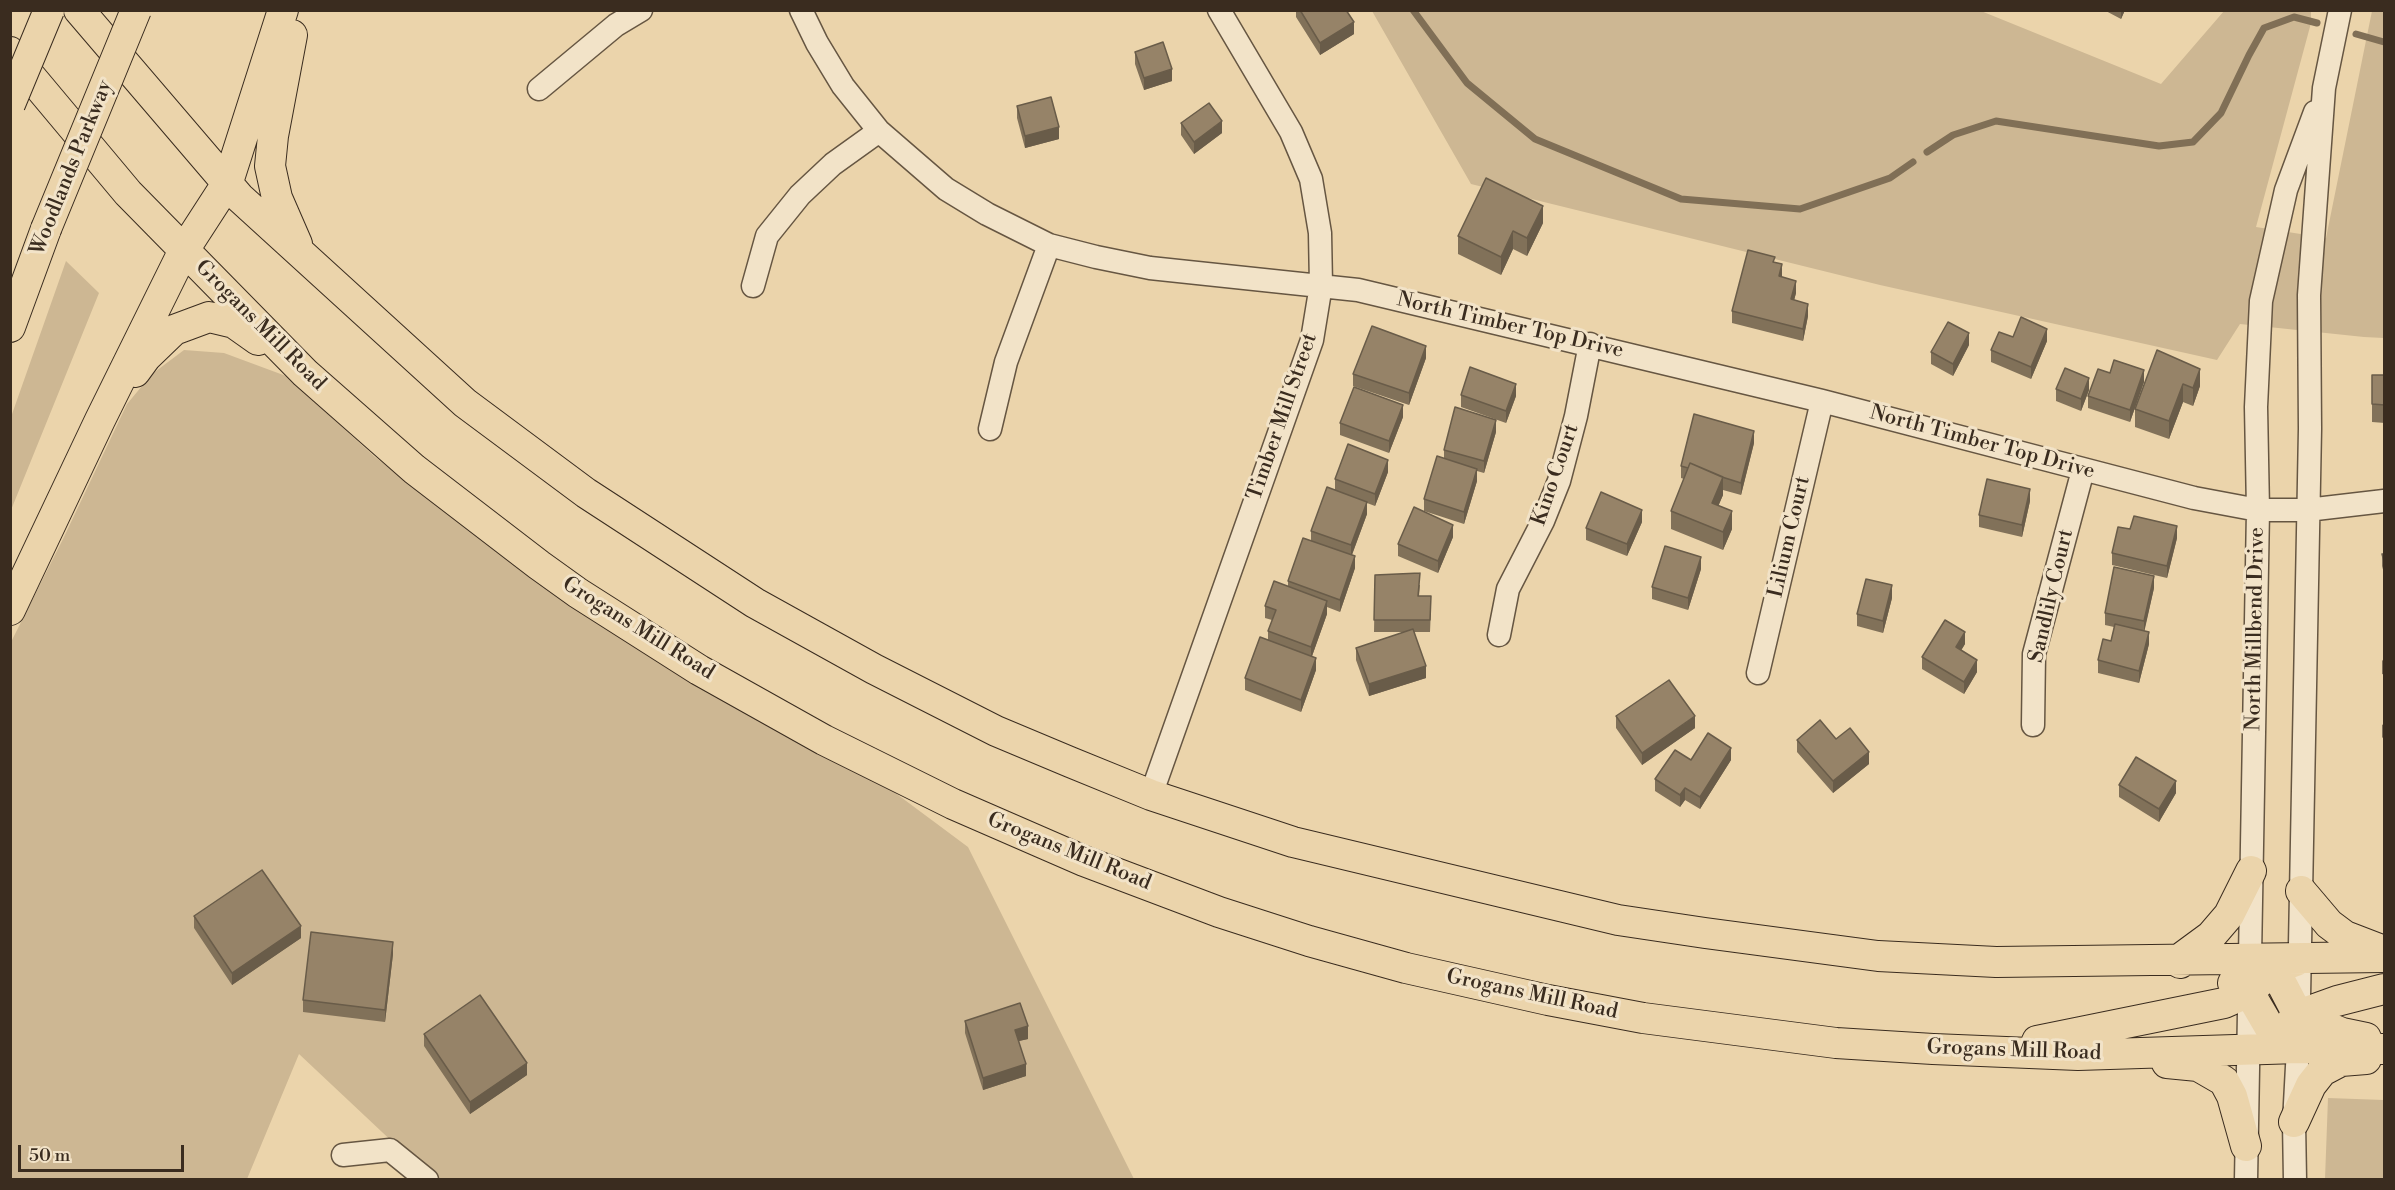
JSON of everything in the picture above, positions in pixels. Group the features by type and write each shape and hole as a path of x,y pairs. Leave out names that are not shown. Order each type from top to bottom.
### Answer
{"main road":[{"path":"10,104 50,10"},
{"path":"78,10 239,196 465,403 586,493 755,603 874,669 996,731 1151,795 1293,842 1618,920 1878,956 1996,962 2274,963 2385,957"},
{"name":"Woodlands Parkway","path":"10,327 46,229 136,10"},
{"path":"10,610 184,250 228,182 283,10"},
{"path":"293,10 291,46 273,136 270,166 277,198 302,255"},
{"name":"Grogans Mill Road","path":"10,52 128,193 305,373 414,469 578,593 699,670 824,740 953,804 1084,861 1219,912 1309,941 1453,980 1643,1018 1836,1042 1987,1051 2078,1054 2247,1049"},
{"path":"100,420 146,357 174,330 209,317 234,323 305,373"},
{"path":"2177,961 2211,936 2229,915 2251,871"},
{"path":"2301,891 2329,924 2345,936 2385,951"},
{"path":"2177,961 2225,978 2250,992 2286,1041"},
{"path":"1987,1051 2224,1003 2250,992 2274,963"},
{"path":"2274,963 2298,1016 2342,1033 2385,1042"},
{"path":"2286,1041 2298,1016 2337,1001 2385,989"},
{"path":"2247,1049 2286,1041 2385,1049"},
{"path":"2078,1054 2198,1066 2224,1081 2232,1096 2246,1146"},
{"path":"2294,1122 2311,1085 2322,1071 2341,1061 2385,1058"}],"street":[{"path":"538,89 600,37 641,10"},
{"name":"North Timber Top Drive","path":"801,10 817,43 843,86 879,131 946,189 987,214 1049,245 1150,268 1229,278 1321,285 1370,293 1822,401 2194,498 2258,510 2307,510 2385,501"},
{"name":"Timber Mill Street","path":"1151,795 1312,340 1321,285 1320,233 1311,179 1291,132 1219,10"},
{"name":"North Millbend Drive","path":"2274,963 2301,891 2310,429 2309,295 2324,88 2340,10"},
{"name":"North Millbend Drive","path":"2274,963 2251,871 2258,510 2256,406 2261,301 2286,190 2324,88"},
{"path":"753,286 767,236 833,164 879,131"},
{"path":"990,429 1006,362 1049,245"},
{"name":"Kino Court","path":"1499,635 1508,589 1543,521 1559,481 1576,416 1590,344"},
{"name":"Lilium Court","path":"1758,673 1822,401"},
{"name":"Sandlily Court","path":"2033,725 2034,654 2083,470"},
{"path":"2246,1179 2250,992"},
{"path":"2286,1041 2294,1122 2295,1179"},
{"path":"343,1155 390,1150 427,1179"}],"shaded area":[{"path":"1372,11 1981,11 2161,84 2224,11 2311,11 2311,23 2256,227 2326,238 2372,11 2384,11 2384,338 2240,324 2217,360 1880,285 1471,184"},
{"path":"66,261 99,293 11,510 11,417"},
{"path":"184,350 224,353 286,376 375,457 486,542 664,666 890,789 968,847 1134,1179 432,1179 299,1054 247,1179 11,1179 11,642 127,404 152,374"},
{"path":"2328,1098 2384,1100 2384,1179 2325,1179"}],"building":[{"path":"1300,10 1346,10 1354,22 1320,43"},
{"path":"1163,42 1172,69 1144,78 1135,52"},
{"path":"1051,97 1059,127 1025,136 1017,106"},
{"path":"1209,103 1222,121 1194,142 1181,123"},
{"path":"1486,178 1543,206 1527,238 1513,231 1501,257 1458,236"},
{"path":"1748,250 1775,257 1773,262 1782,264 1779,276 1796,281 1791,299 1808,304 1803,329 1732,311"},
{"path":"2021,317 2047,329 2031,367 1991,350 1999,332 2013,337"},
{"path":"1948,322 1969,333 1953,364 1931,352"},
{"path":"1372,326 1426,346 1409,393 1353,374"},
{"path":"2157,350 2200,369 2193,388 2183,384 2169,421 2135,409"},
{"path":"2114,360 2144,370 2130,410 2088,396 2098,369 2110,373"},
{"path":"1470,367 1516,384 1506,411 1461,395"},
{"path":"2065,368 2089,378 2081,399 2056,389"},
{"path":"2372,375 2385,375 2385,405 2372,404"},
{"path":"1354,387 1403,405 1389,441 1340,423"},
{"path":"1455,407 1496,420 1484,461 1444,450"},
{"path":"1694,414 1754,431 1741,483 1690,463 1688,468 1681,466"},
{"path":"1348,444 1388,460 1375,494 1335,479"},
{"path":"1437,456 1477,469 1464,512 1424,499"},
{"path":"1690,463 1723,477 1712,503 1732,511 1723,532 1671,511"},
{"path":"1987,479 2030,489 2022,525 1979,515"},
{"path":"1327,487 1367,502 1351,545 1311,531"},
{"path":"1601,492 1642,510 1627,544 1586,528"},
{"path":"1414,507 1453,525 1438,561 1398,544"},
{"path":"2134,516 2177,526 2167,566 2112,553 2118,527 2130,529"},
{"path":"1303,538 1355,556 1340,600 1288,581"},
{"path":"1665,546 1701,557 1688,598 1652,587"},
{"path":"2114,567 2154,576 2144,621 2105,613"},
{"path":"1420,573 1418,596 1431,596 1430,620 1374,620 1375,575"},
{"path":"1866,579 1892,585 1883,621 1857,614"},
{"path":"1274,581 1327,601 1311,647 1268,631 1276,610 1265,606"},
{"path":"1945,620 1965,632 1956,647 1977,660 1964,682 1922,657"},
{"path":"2115,624 2149,632 2139,671 2098,660 2103,639 2111,641"},
{"path":"1413,629 1426,666 1369,684 1356,648"},
{"path":"1260,637 1316,658 1301,700 1245,678"},
{"path":"1669,680 1695,716 1642,753 1616,716"},
{"path":"1820,720 1836,739 1850,728 1869,752 1833,781 1797,740"},
{"path":"1708,733 1731,748 1700,797 1685,788 1680,795 1655,779 1675,750 1691,760"},
{"path":"2136,757 2176,781 2159,809 2119,785"},
{"path":"262,870 301,926 232,973 194,916"},
{"path":"311,932 393,942 385,1010 303,1000"},
{"path":"480,995 527,1063 470,1102 424,1034"},
{"path":"1020,1003 1028,1026 1015,1030 1026,1064 983,1078 965,1021"}],"waterway":[{"path":"1413,10 1467,83 1535,139 1681,199 1800,209 1890,178 1913,162"},
{"path":"1927,152 1953,135 1996,121 2159,146 2193,142 2221,113 2264,28 2294,17 2317,23"},
{"path":"2356,34 2384,42"}]}
